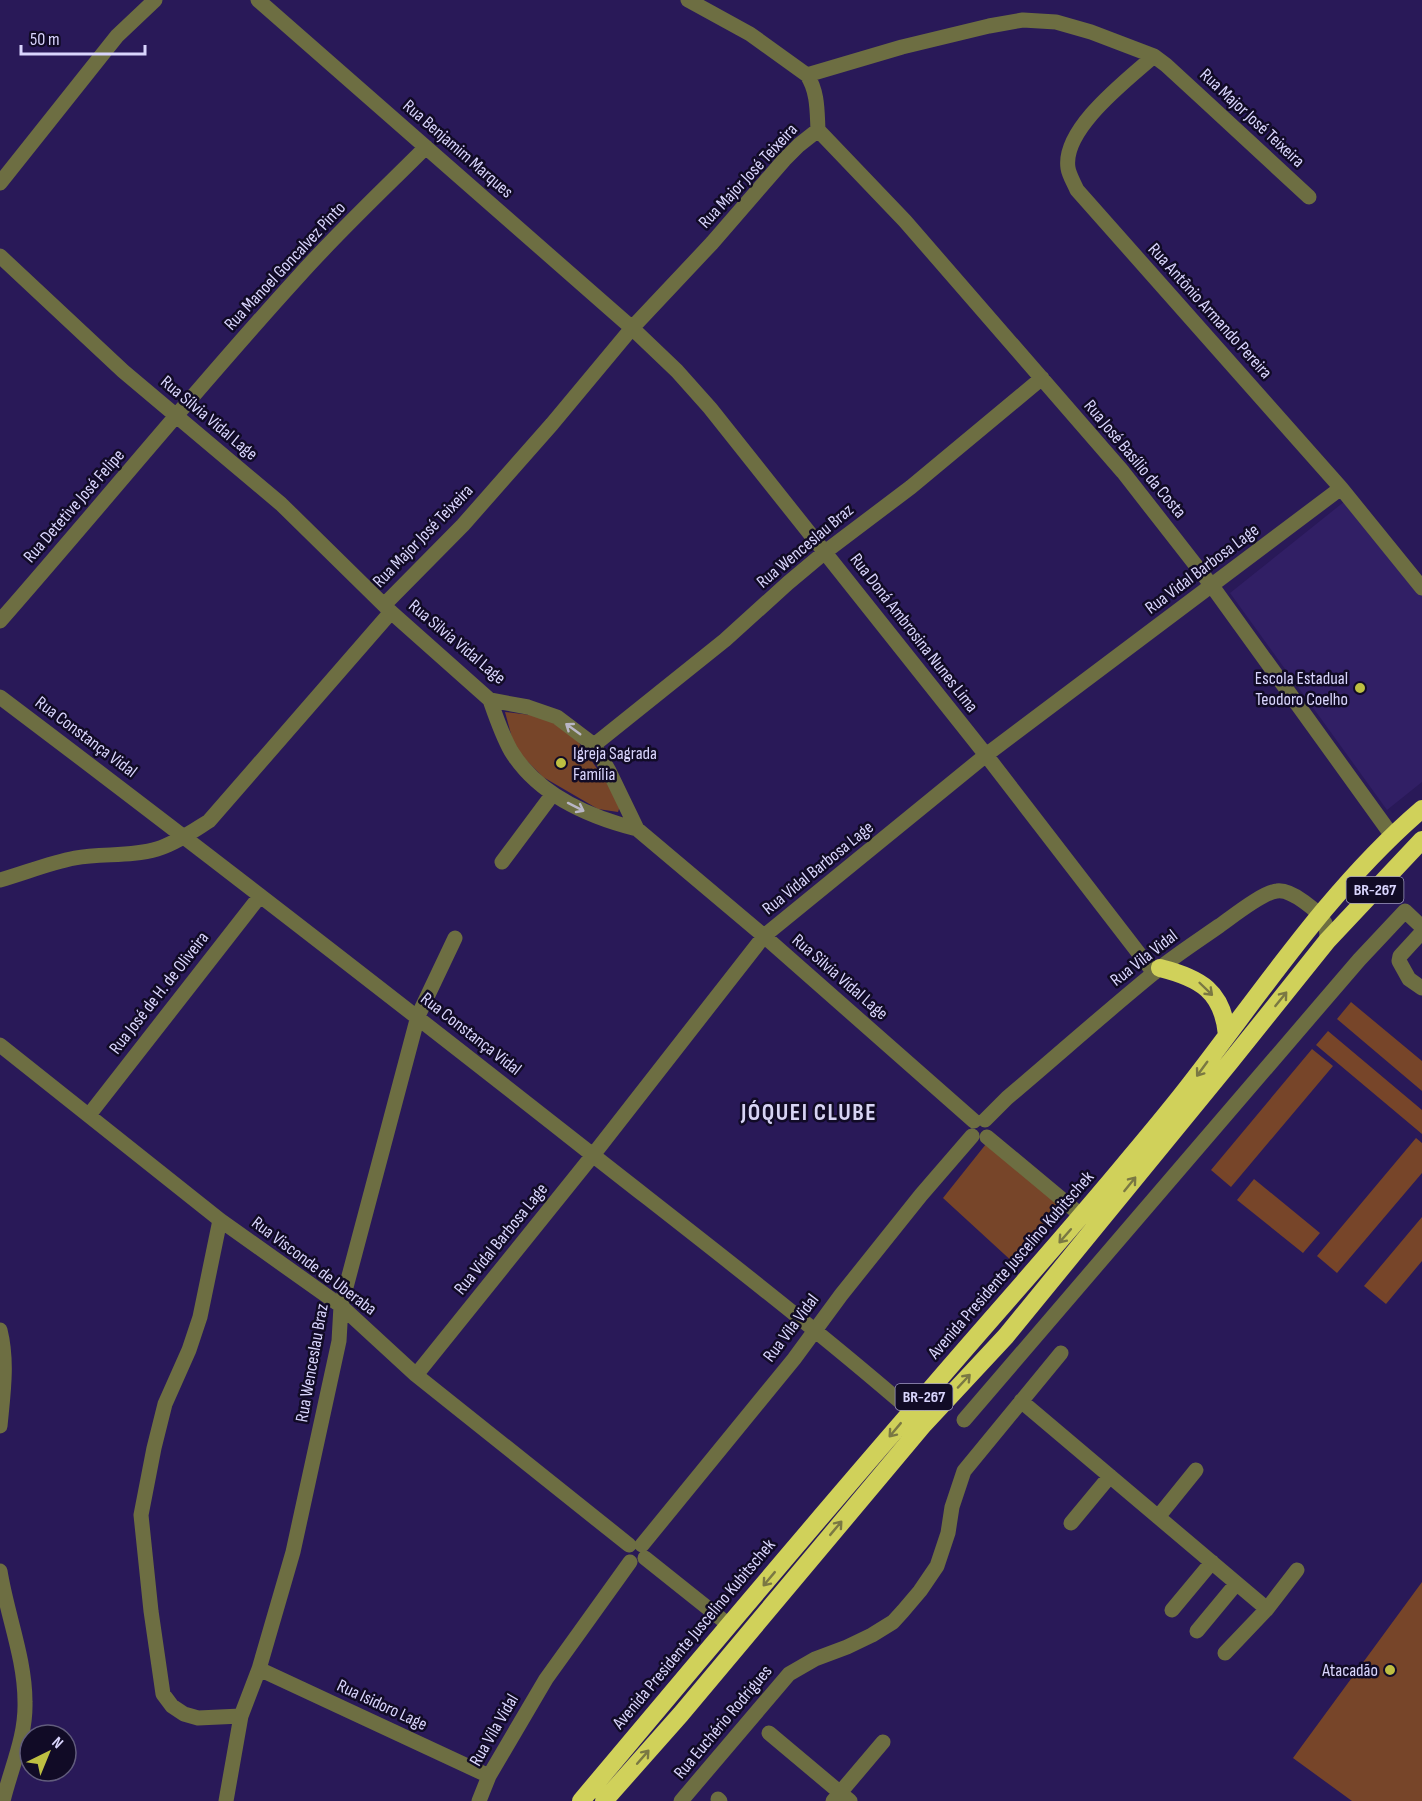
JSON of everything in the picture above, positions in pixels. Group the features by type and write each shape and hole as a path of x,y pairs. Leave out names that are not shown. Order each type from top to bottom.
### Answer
{"highway":[{"name":"Avenida Presidente Juscelino Kubitschek","path":"581,1801 911,1411 1082,1216 1192,1083 1319,915 1422,808"},
{"name":"Avenida Presidente Juscelino Kubitschek","path":"604,1801 681,1714 924,1424 1006,1336 1327,941 1422,840"},
{"path":"1319,915 1334,918 1351,916"},
{"path":"1157,970 1194,978 1213,996 1225,1019 1227,1035"}],"street":[{"path":"0,183 117,36 155,0"},
{"name":"Rua Benjamim Marques","path":"258,0 632,328"},
{"path":"688,0 750,34 807,75"},
{"name":"Rua Major José Teixeira","path":"0,880 76,858 156,849 185,836 209,820 227,802 388,609 552,424 632,328 712,243 791,153 818,130 814,85 807,75 902,47 989,26 1023,21 1056,22 1091,32 1154,56 1309,197"},
{"name":"Rua Antônio Armando Pereira","path":"1154,56 1094,112 1076,135 1069,152 1068,169 1077,190 1341,488 1422,588"},
{"name":"Rua José Basílio da Costa","path":"818,130 905,221 1123,472 1212,586 1393,837"},
{"name":"Rua Manoel Goncalvez Pinto","path":"176,416 299,275 426,147"},
{"name":"Rua Sílvia Vidal Lage","path":"0,256 123,371 280,504 388,609"},
{"name":"Rua Doná Ambrosina Nunes Lima","path":"632,328 710,408 1157,970"},
{"name":"Rua Wenceslau Braz","path":"594,745 725,640 825,552 911,487 1042,378"},
{"name":"Rua Detetive José Felipe","path":"0,621 176,416"},
{"name":"Rua Vidal Barbosa Lage","path":"416,1375 765,936 986,756 1341,488"},
{"name":"Rua Silvia Vidal Lage","path":"388,609 490,700 528,707 557,717 594,745 637,829 765,936 1082,1216"},
{"name":"Rua Constança Vidal","path":"0,697 418,1016 815,1329 911,1411"},
{"path":"490,700 512,752 526,770 552,795 579,810 637,829"},
{"path":"502,862 552,795"},
{"name":"Rua Vila Vidal","path":"479,1801 489,1776 546,1679 637,1553 794,1359 921,1195 1007,1098 1157,970 1241,910 1277,891 1295,896 1319,915"},
{"name":"Rua José de H. de Oliveira","path":"89,1115 260,896"},
{"path":"964,1420 1332,990 1406,911 1422,929 1400,956 1399,961 1409,979 1422,988"},
{"path":"1319,915 1326,926 1327,941"},
{"name":"Rua Wenceslau Braz","path":"226,1801 241,1716 259,1669 293,1552 339,1341 341,1306 418,1016 455,938"},
{"name":"Rua Visconde de Uberaba","path":"0,1045 220,1220 341,1306 416,1375 729,1625"},
{"path":"220,1220 200,1317 189,1350 165,1404 141,1515 163,1694 172,1706 184,1714 198,1718 241,1716"},
{"path":"0,1330 4,1346 5,1374 0,1426"},
{"name":"Rua Euchério Rodrigues","path":"681,1801 789,1674 815,1659 872,1635 893,1622 920,1591 937,1566 948,1533 952,1506 964,1471 1061,1353"},
{"path":"1021,1401 1267,1609"},
{"path":"1158,1517 1196,1470"},
{"path":"1071,1523 1110,1476"},
{"path":"1172,1610 1212,1562"},
{"path":"1225,1653 1267,1609 1297,1570"},
{"path":"0,1571 20,1657 26,1703 18,1755 2,1799"},
{"path":"1197,1631 1236,1584"},
{"name":"Rua Isidoro Lage","path":"259,1669 489,1776"},
{"path":"769,1733 841,1798 882,1742"}],"shaded area":[{"name":"Escola Estadual Teodoro Coelho","path":"1345,501 1422,595 1422,782 1387,810 1230,593"}],"building":[{"name":"Igreja Sagrada Família","path":"505,712 547,717 575,737 621,803 618,812 598,809 543,777 515,749"},
{"path":"1351,1002 1422,1061 1422,1091 1337,1019"},
{"path":"1328,1031 1422,1110 1422,1134 1316,1045"},
{"path":"1312,1049 1333,1066 1231,1187 1211,1170"},
{"path":"1416,1138 1422,1143 1422,1173 1337,1273 1317,1256"},
{"path":"986,1144 1068,1209 1016,1265 943,1198"},
{"path":"1254,1179 1320,1233 1303,1253 1237,1200"},
{"path":"1422,1217 1422,1261 1386,1304 1364,1286"},
{"name":"Atacadão","path":"1422,1582 1422,1801 1352,1801 1293,1758"}],"place":[{"name":"Escola Estadual Teodoro Coelho","path":"1360,688"},
{"name":"Igreja Sagrada Família","path":"561,763"},
{"name":"Atacadão","path":"1390,1670"}],"district":[{"name":"JÓQUEI CLUBE","path":"809,1112"}]}
